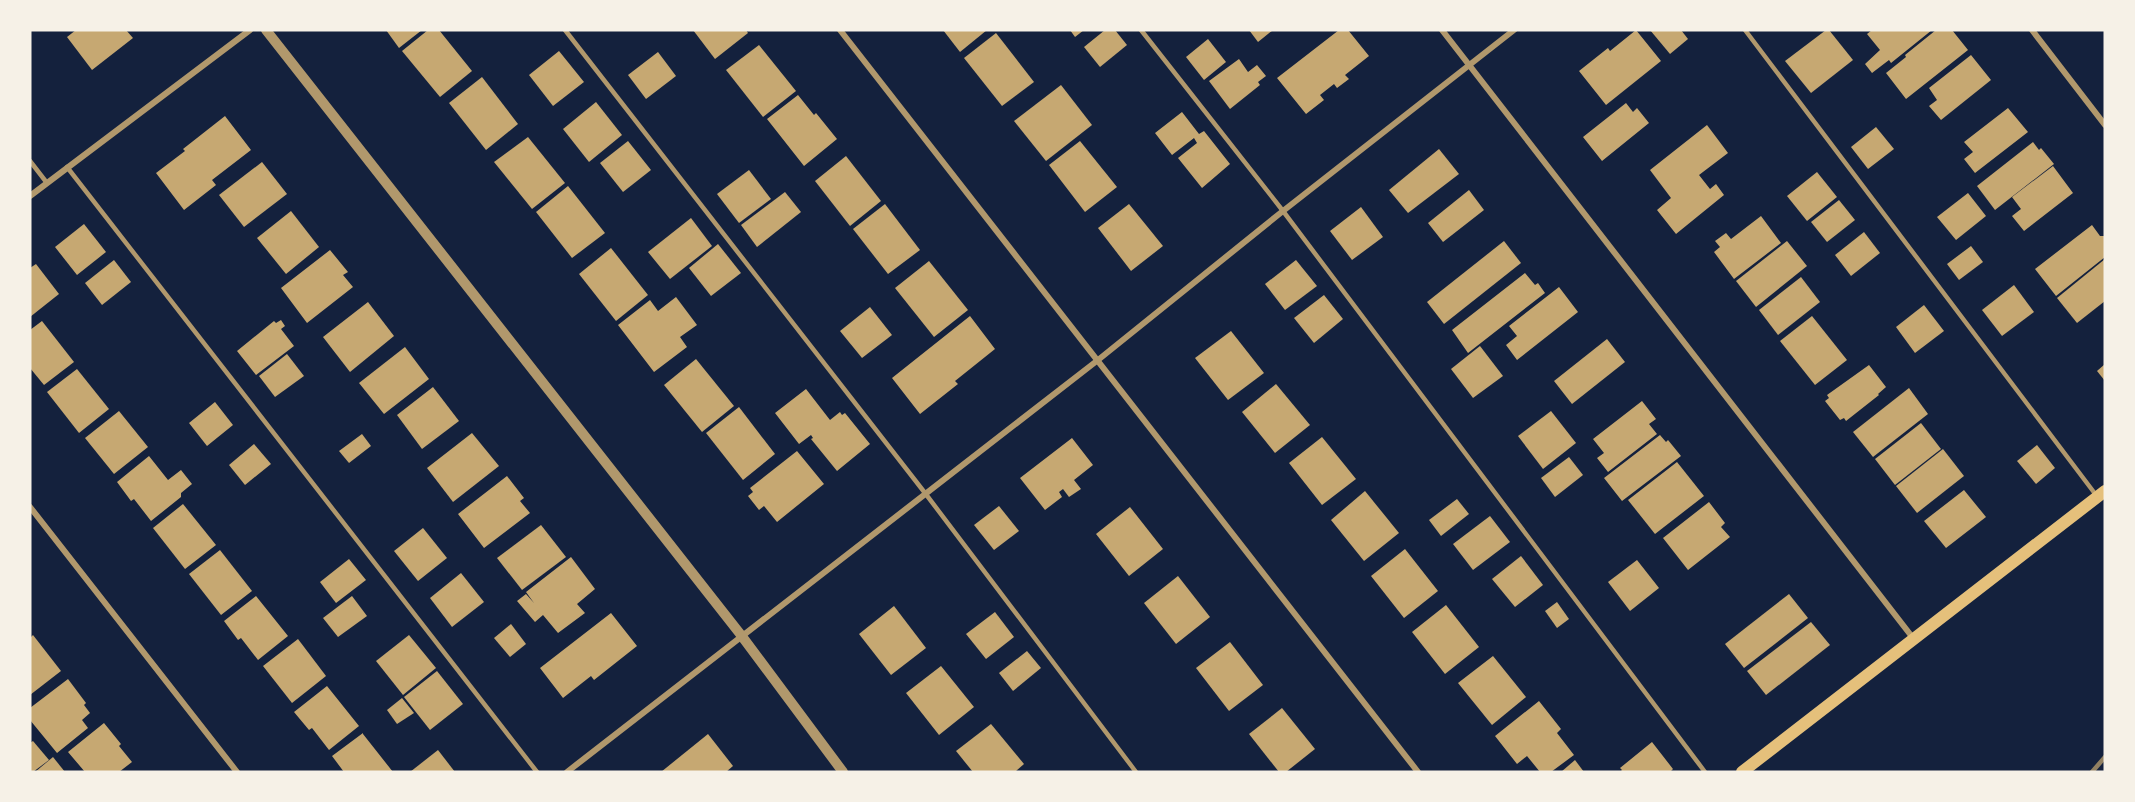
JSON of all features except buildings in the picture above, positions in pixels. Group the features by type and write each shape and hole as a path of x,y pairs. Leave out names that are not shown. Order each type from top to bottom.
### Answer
{"main road":[{"path":"1742,772 2101,493"}],"street":[{"path":"30,196 250,30"},
{"path":"266,30 741,635 843,772"},
{"path":"840,30 1418,772"},
{"path":"1442,30 1913,638"},
{"path":"567,772 1098,360 1514,30"},
{"path":"2032,30 2105,125"},
{"path":"30,507 237,772"}],"lane":[{"path":"566,30 925,493 1136,772"},
{"path":"1141,30 1283,211 1705,772"},
{"path":"1745,30 2101,493"},
{"path":"30,161 47,183"},
{"path":"66,167 537,772"}],"railway":[{"path":"2092,772 2105,757"}]}
